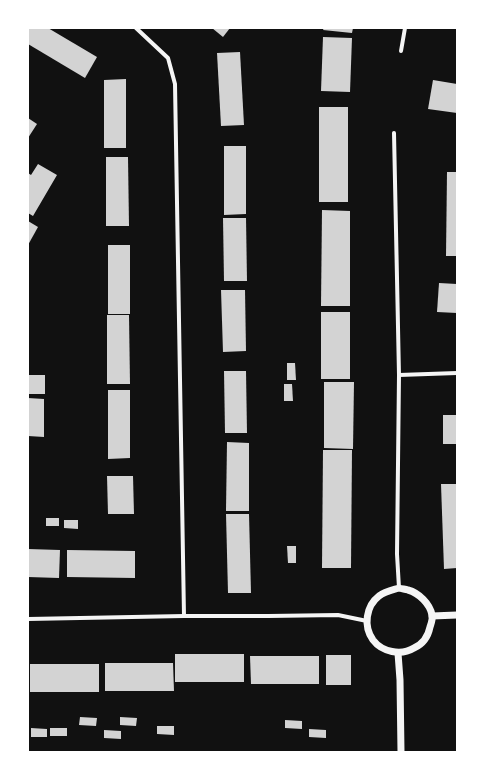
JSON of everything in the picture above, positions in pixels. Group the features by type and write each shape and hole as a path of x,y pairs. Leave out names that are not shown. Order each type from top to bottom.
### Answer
{"street":[{"path":"136,28 168,58 175,84 184,616"},
{"path":"401,51 406,28"},
{"path":"394,133 399,375 397,554 399,588"},
{"path":"399,375 457,373"},
{"path":"399,588 417,593 424,600 432,616 427,637 420,645 410,651 398,653 389,651 373,640 367,621 368,611 373,602 380,595 389,590 399,588"},
{"path":"28,619 338,615 367,621"},
{"path":"432,616 457,615"},
{"path":"398,653 401,752"}],"building":[{"path":"28,28 48,28 97,57 85,78 28,44"},
{"path":"212,28 230,28 223,37"},
{"path":"324,28 353,28 352,33 323,30"},
{"path":"323,37 352,38 350,92 321,91"},
{"path":"240,52 244,125 221,126 217,53"},
{"path":"126,79 126,148 104,148 104,80"},
{"path":"433,80 457,84 457,113 428,109"},
{"path":"319,107 348,107 348,202 319,202"},
{"path":"28,118 37,124 28,138"},
{"path":"224,146 246,146 246,214 224,215"},
{"path":"106,157 128,157 129,226 106,226"},
{"path":"38,164 57,175 33,216 28,213 28,173 31,175"},
{"path":"447,172 457,172 457,256 446,256"},
{"path":"322,210 350,211 350,306 321,306"},
{"path":"223,218 246,218 247,281 224,281"},
{"path":"28,221 38,227 28,245"},
{"path":"108,245 130,245 130,314 108,314"},
{"path":"439,283 457,284 457,313 437,312"},
{"path":"221,290 245,290 246,351 223,352"},
{"path":"321,312 350,312 350,379 321,379"},
{"path":"107,315 129,315 130,384 107,384"},
{"path":"287,363 295,363 296,380 287,380"},
{"path":"224,371 246,371 247,433 225,433"},
{"path":"28,375 45,375 45,394 28,394"},
{"path":"324,382 354,382 353,449 324,448"},
{"path":"284,384 292,384 293,401 284,401"},
{"path":"108,390 130,390 130,458 108,459"},
{"path":"28,398 44,399 44,437 28,436"},
{"path":"443,415 457,415 457,444 443,444"},
{"path":"227,442 249,443 249,511 226,511"},
{"path":"323,450 352,450 351,568 322,568"},
{"path":"107,476 133,476 134,514 108,514"},
{"path":"441,484 457,484 457,568 444,569"},
{"path":"226,514 249,514 251,593 228,593"},
{"path":"46,518 59,518 59,526 46,526"},
{"path":"64,520 78,520 78,529 64,528"},
{"path":"287,546 296,546 296,563 288,563"},
{"path":"28,549 60,550 59,578 28,577"},
{"path":"67,550 135,551 135,578 67,577"},
{"path":"175,654 244,654 244,682 175,682"},
{"path":"326,655 351,655 351,685 326,685"},
{"path":"250,656 319,656 319,684 251,684"},
{"path":"105,663 173,663 174,691 105,691"},
{"path":"30,664 99,664 99,692 30,692"},
{"path":"80,717 97,718 96,726 79,725"},
{"path":"120,717 137,718 136,726 120,725"},
{"path":"285,720 302,721 302,729 285,728"},
{"path":"157,726 174,726 174,735 157,734"},
{"path":"31,728 47,729 47,737 31,737"},
{"path":"50,728 67,728 67,736 50,736"},
{"path":"309,729 326,730 326,738 309,737"},
{"path":"104,730 121,731 121,739 104,738"}]}
